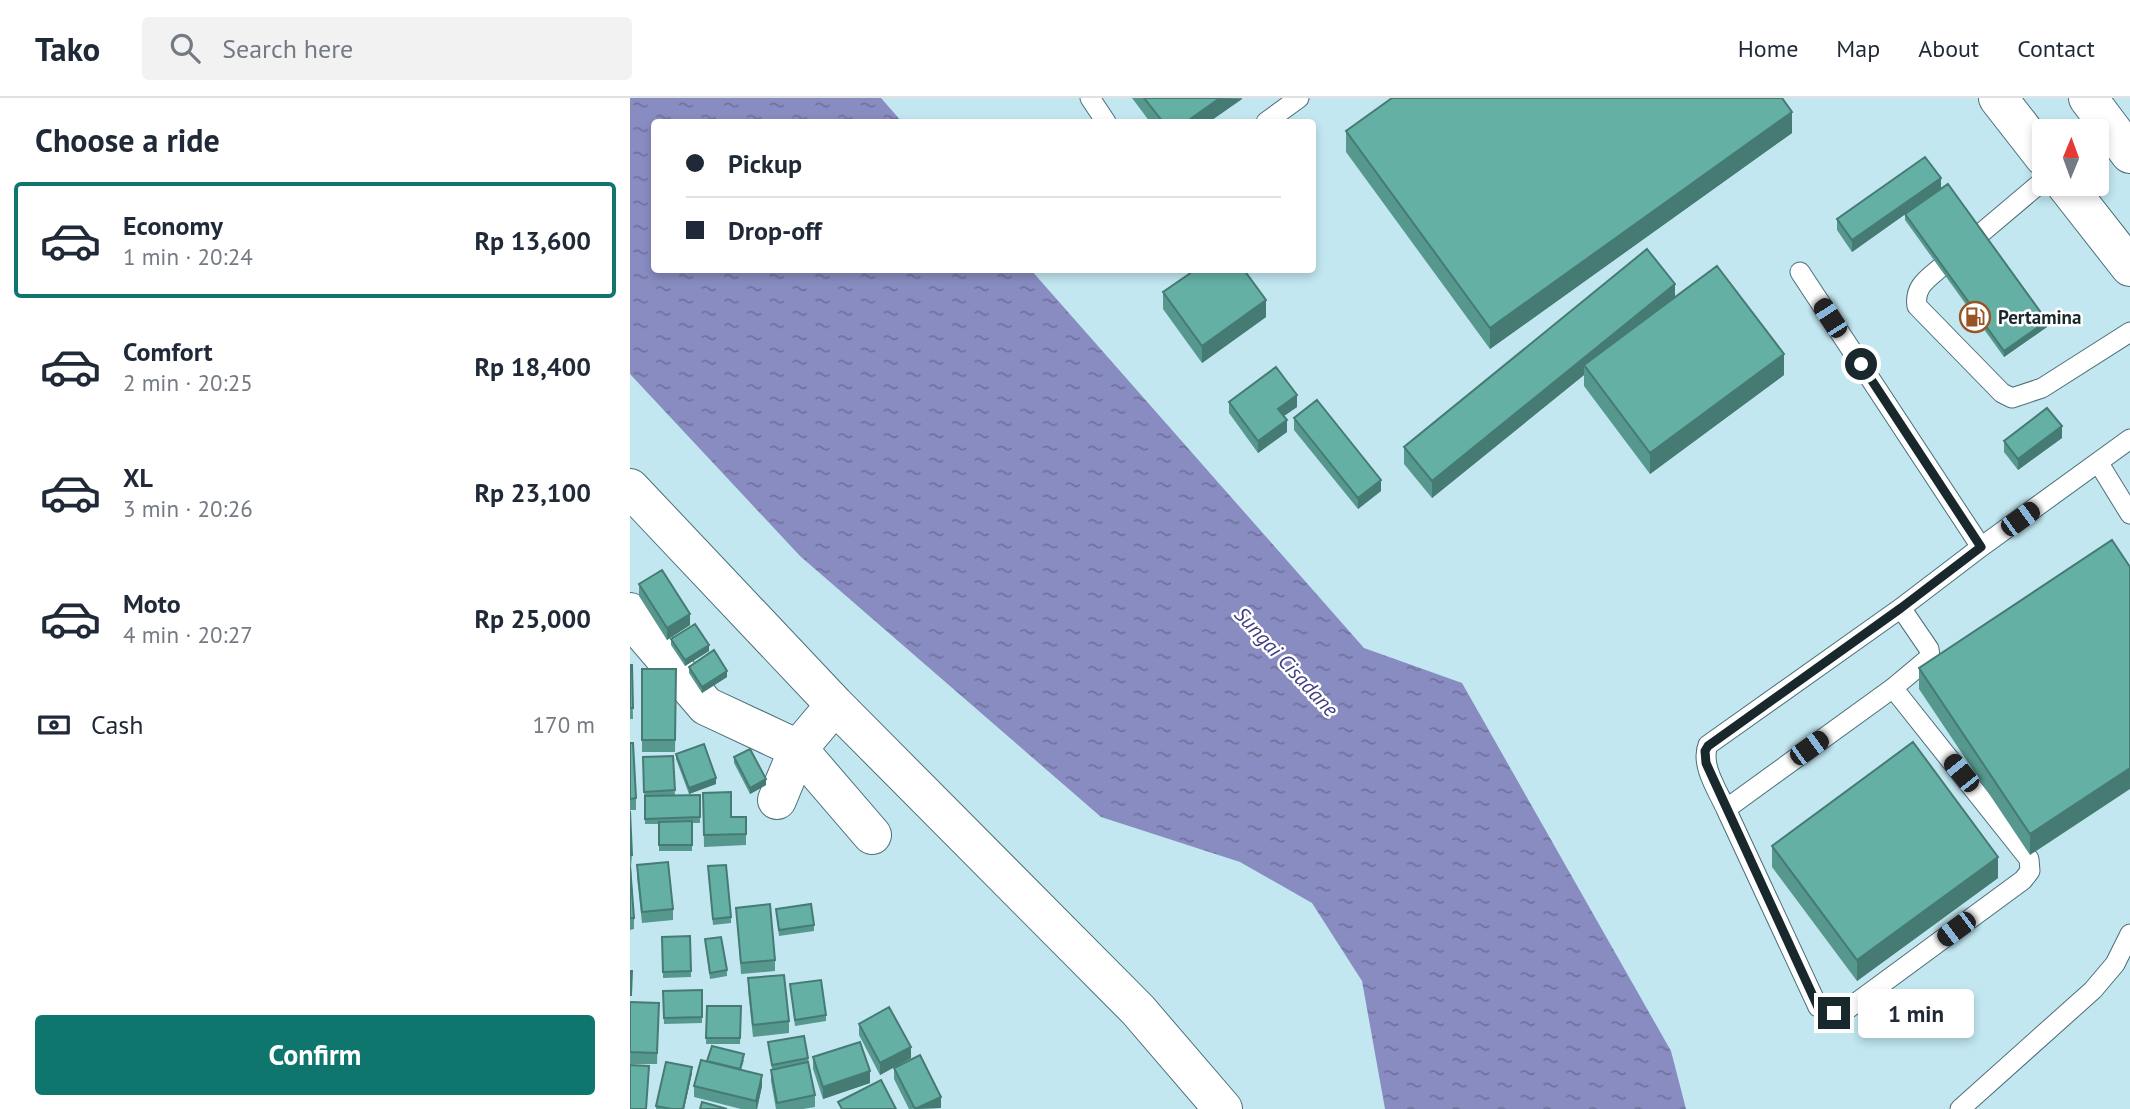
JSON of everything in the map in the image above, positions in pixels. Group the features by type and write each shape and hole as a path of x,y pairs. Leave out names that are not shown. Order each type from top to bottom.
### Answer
{"street":[{"path":"1998,98 2032,142"},
{"path":"2088,98 2130,154"},
{"path":"2074,196 2130,267"},
{"path":"630,488 835,705 1139,1010 1219,1108"},
{"path":"630,612 640,629 706,706 798,749 873,835"},
{"path":"777,800 798,749 835,705"}],"lane":[{"path":"1090,98 1105,119"},
{"path":"1270,119 1299,98"},
{"path":"1980,234 2032,190"},
{"path":"1940,268 1922,284 1916,295 1917,306 2002,393 2012,398 2042,388 2130,332"},
{"path":"1800,272 1981,547"},
{"path":"1893,688 2029,859 2030,871 2023,880 1845,1011 1834,1013 1818,1007 1726,809 1706,763 1705,751 1708,746 2130,439"},
{"path":"2098,463 2130,514"},
{"path":"1726,809 1926,661 1931,653 1901,608"},
{"path":"1961,1109 2093,990 2115,964 2130,934"}],"water":[{"name":"Sungai Cisadane","path":"630,98 881,98 899,119 651,119 651,273 1034,273 1364,648 1462,683 1671,1051 1686,1109 1385,1109 1362,981 1312,903 1240,862 1101,817 800,556 630,374"}],"building":[{"path":"1144,98 1220,98 1190,119 1161,119"},
{"path":"1392,98 1782,98 1792,112 1490,328 1346,131"},
{"path":"1925,157 1941,178 1852,240 1837,219"},
{"path":"1948,184 2047,321 2004,351 1905,214"},
{"path":"1647,249 1675,284 1432,481 1404,447"},
{"path":"1717,266 1784,354 1650,453 1584,365"},
{"path":"1191,273 1246,273 1266,300 1202,346 1163,292"},
{"path":"1276,367 1297,395 1278,409 1287,420 1258,441 1229,402"},
{"path":"1317,400 1381,480 1358,498 1294,418"},
{"path":"2047,408 2062,426 2018,459 2004,441"},
{"path":"2112,540 2130,567 2130,768 2030,834 1919,668"},
{"path":"662,570 690,614 667,628 639,584"},
{"path":"695,624 709,645 685,660 671,639"},
{"path":"714,650 727,671 702,687 689,667"},
{"path":"632,665 633,708 630,708"},
{"path":"642,669 676,669 675,740 642,740"},
{"path":"1913,742 1998,857 1857,960 1772,846"},
{"path":"630,743 633,743 636,798 630,799"},
{"path":"704,744 716,778 689,788 676,754"},
{"path":"750,749 766,779 750,788 734,757"},
{"path":"673,756 675,790 644,792 643,757"},
{"path":"731,792 731,817 746,817 746,834 704,835 703,793"},
{"path":"700,795 700,817 645,819 645,796"},
{"path":"630,811 632,855 630,855"},
{"path":"692,821 692,845 659,845 659,822"},
{"path":"668,862 673,909 642,912 637,865"},
{"path":"726,865 731,917 713,919 708,866"},
{"path":"630,866 634,918 630,918"},
{"path":"770,904 775,960 741,963 736,908"},
{"path":"811,904 814,925 779,930 776,909"},
{"path":"690,936 691,971 663,972 662,937"},
{"path":"721,937 727,970 710,973 705,939"},
{"path":"632,971 631,995 630,995"},
{"path":"784,975 789,1021 753,1025 748,978"},
{"path":"821,980 826,1015 795,1020 790,984"},
{"path":"702,990 702,1017 664,1018 663,991"},
{"path":"630,1002 659,1003 657,1053 630,1052"},
{"path":"707,1006 741,1006 740,1038 706,1038"},
{"path":"889,1007 911,1047 880,1063 859,1024"},
{"path":"804,1036 808,1058 772,1065 768,1042"},
{"path":"860,1042 870,1071 823,1087 813,1057"},
{"path":"712,1046 744,1054 740,1069 707,1061"},
{"path":"920,1055 941,1097 915,1109 894,1068"},
{"path":"701,1060 762,1075 756,1101 694,1086"},
{"path":"666,1062 692,1067 683,1109 656,1106"},
{"path":"808,1062 815,1095 777,1103 771,1070"},
{"path":"630,1065 649,1066 646,1109 630,1109"},
{"path":"881,1080 896,1109 842,1109 838,1102"},
{"path":"702,1102 727,1109 700,1109"}],"place":[{"name":"Pertamina","path":"1975,317"}],"route":[{"path":"1834,1013 1818,1007 1726,809 1706,763 1705,751 1708,746 1901,608 1981,547 1861,364"}]}
